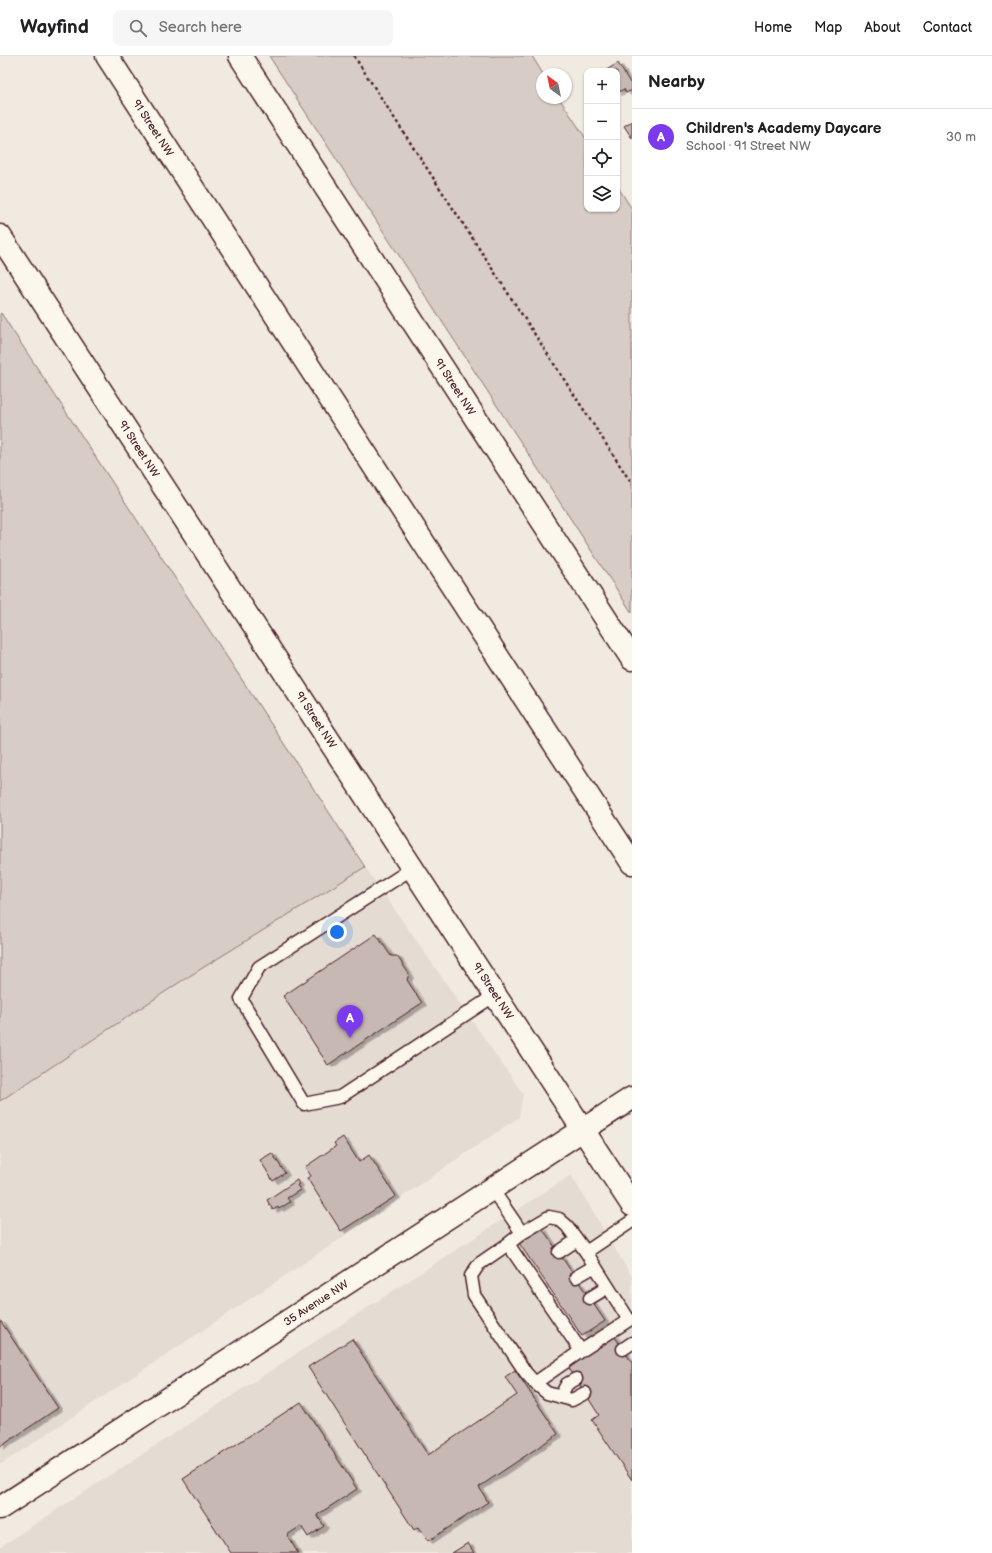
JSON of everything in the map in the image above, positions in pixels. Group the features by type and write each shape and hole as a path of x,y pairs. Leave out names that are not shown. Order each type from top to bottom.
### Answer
{"street":[{"name":"91 Street NW","path":"107,56 632,863"},
{"name":"91 Street NW","path":"240,56 632,658"},
{"name":"91 Street NW","path":"0,236 632,1205"},
{"name":"35 Avenue NW","path":"0,1508 632,1098"}],"lane":[{"path":"413,868 259,966 241,999 304,1104 340,1097 495,995"},
{"path":"492,1189 522,1233"},
{"path":"535,1383 581,1351 630,1320 586,1252 567,1226 559,1219 549,1217 522,1233 479,1264 471,1276 474,1295 520,1364 535,1383 547,1393 572,1400 585,1393"},
{"path":"586,1252 632,1221"},
{"path":"559,1252 577,1240"},
{"path":"508,1244 531,1268 563,1317 581,1351"},
{"path":"576,1277 595,1266"},
{"path":"590,1298 608,1286"},
{"path":"560,1397 567,1384 576,1379"}],"path":[{"path":"354,56 632,484"}],"shaded area":[{"path":"269,56 532,56 539,68 536,68 536,104 563,104 584,136 584,212 620,212 620,191 632,209 632,613"},
{"path":"1,313 365,867 180,982 0,1101 0,314"},
{"path":"365,867 523,1094 519,1117 346,1235 0,1465 0,1101 180,982"},
{"path":"571,1175 632,1277 632,1553 0,1553 0,1547"}],"building":[{"path":"618,63 632,86 632,90 626,93 624,89 620,91 620,68 610,68"},
{"path":"632,121 632,138 624,126"},
{"path":"376,934 391,956 397,956 409,974 407,980 422,1003 328,1065 283,996"},
{"path":"343,1137 359,1162 369,1155 396,1196 341,1231 307,1178 311,1176 305,1167 336,1146 334,1143"},
{"path":"272,1153 285,1173 273,1181 260,1160"},
{"path":"297,1180 299,1184 297,1185 300,1190 287,1198 290,1202 279,1209 278,1207 273,1210 267,1200"},
{"path":"542,1228 605,1321 582,1336 519,1243"},
{"path":"0,1320 58,1408 0,1447"},
{"path":"613,1334 632,1363 632,1480 592,1420 599,1415 567,1365"},
{"path":"352,1339 428,1455 517,1395 505,1377 515,1370 558,1434 479,1487 488,1502 428,1541 418,1527 414,1530 308,1367"},
{"path":"301,1402 357,1489 317,1515 324,1526 308,1537 301,1526 287,1535 298,1553 231,1553 183,1479"},
{"path":"468,1543 474,1553 452,1553"}],"place":[{"name":"Children's Academy Daycare","path":"350,1038"}]}
